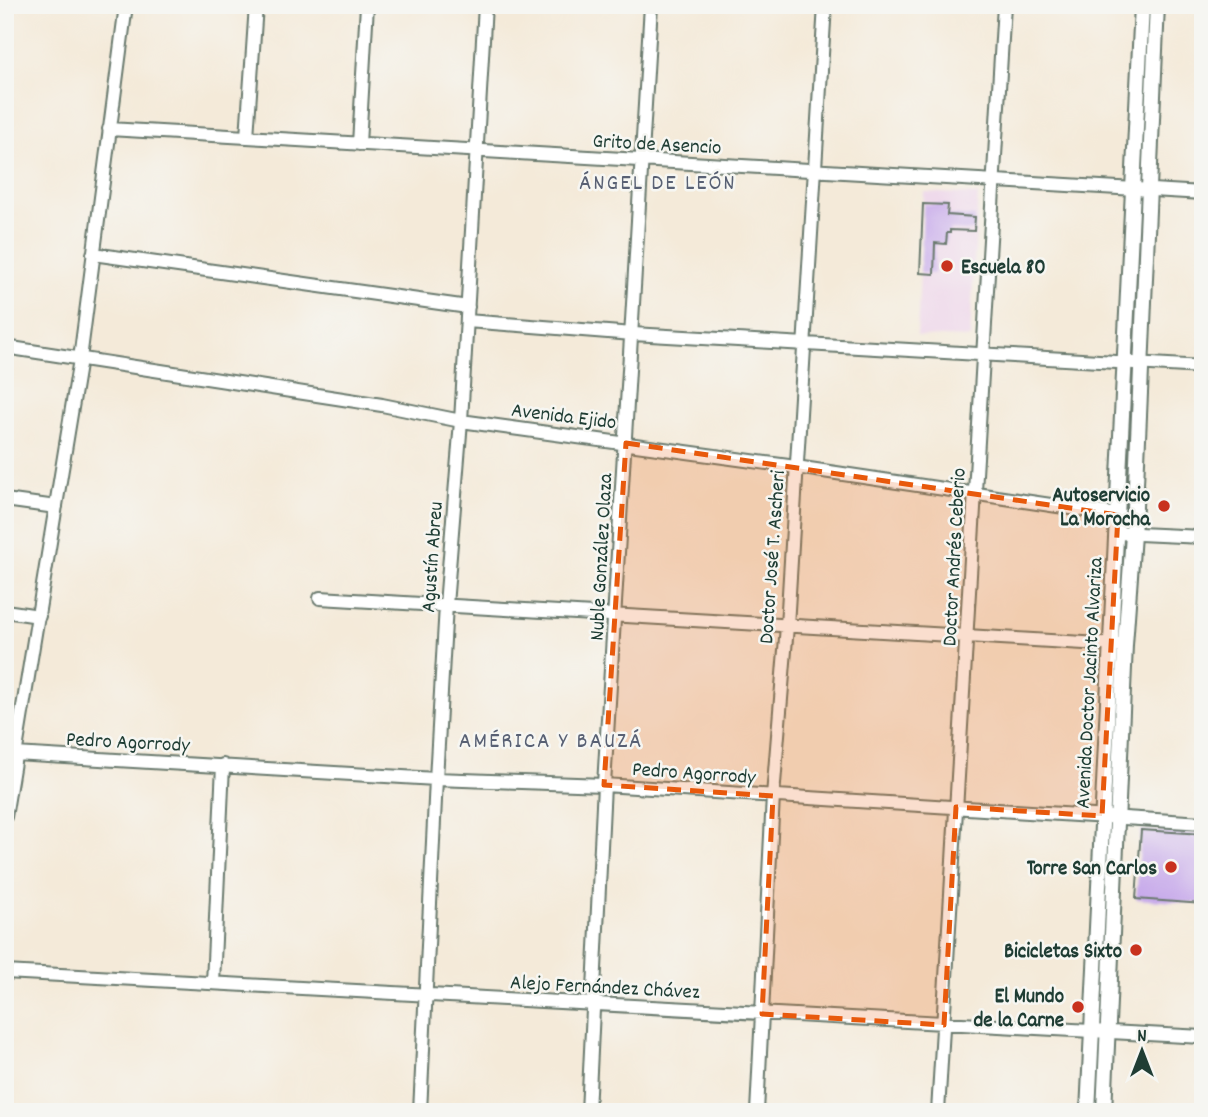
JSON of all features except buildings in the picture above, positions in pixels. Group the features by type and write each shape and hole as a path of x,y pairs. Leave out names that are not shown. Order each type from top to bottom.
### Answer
{"main road":[{"name":"Avenida Doctor Jacinto Alvariza","path":"1088,1112 1102,816 1118,645 1133,534 1140,364 1142,5"},
{"name":"Avenida Doctor Jacinto Alvariza","path":"1104,1112 1117,817 1117,533 1125,363 1157,5"}],"street":[{"path":"5,817 80,359 126,5"},
{"path":"247,137 256,5"},
{"path":"359,144 367,5"},
{"name":"Agustín Abreu","path":"420,1112 446,605 461,421 485,5"},
{"name":"Nuble González Olaza","path":"588,1112 604,786 651,5"},
{"name":"Doctor José T. Ascheri","path":"757,1112 773,796 825,5"},
{"name":"Doctor Andrés Ceberio","path":"938,1112 1004,5"},
{"name":"Grito de Asencio","path":"109,129 1203,193"},
{"path":"93,254 468,307"},
{"path":"467,321 633,334 1203,367"},
{"name":"Avenida Ejido","path":"5,347 382,405 461,421 1118,515"},
{"path":"5,500 56,508"},
{"path":"1117,533 1203,537"},
{"path":"320,598 1118,645"},
{"path":"5,611 38,616"},
{"name":"Pedro Agorrody","path":"15,754 436,779 604,786 1203,823"},
{"path":"213,983 223,765"},
{"name":"Alejo Fernández Chávez","path":"5,972 1203,1037"}],"highlighted area":[{"path":"626,443 1118,515 1102,816 956,807 944,1025 762,1014 773,796 604,785"}],"shaded area":[{"name":"Escuela 80","path":"924,192 978,195 970,338 917,336"}],"green space":[{"path":"1140,209 1142,210 1134,347 1132,346"},
{"path":"1132,380 1134,382 1125,528 1128,467 1125,463"}],"place":[{"name":"Escuela 80","path":"947,266"},
{"name":"Autoservicio La Morocha","path":"1164,506"},
{"name":"Torre San Carlos","path":"1171,867"},
{"name":"Bicicletas Sixto","path":"1136,950"},
{"name":"El Mundo de la Carne","path":"1078,1007"}],"district":[{"name":"ÁNGEL DE LEÓN","path":"658,181"},
{"name":"AMÉRICA Y BAUZÁ","path":"551,739"}]}
